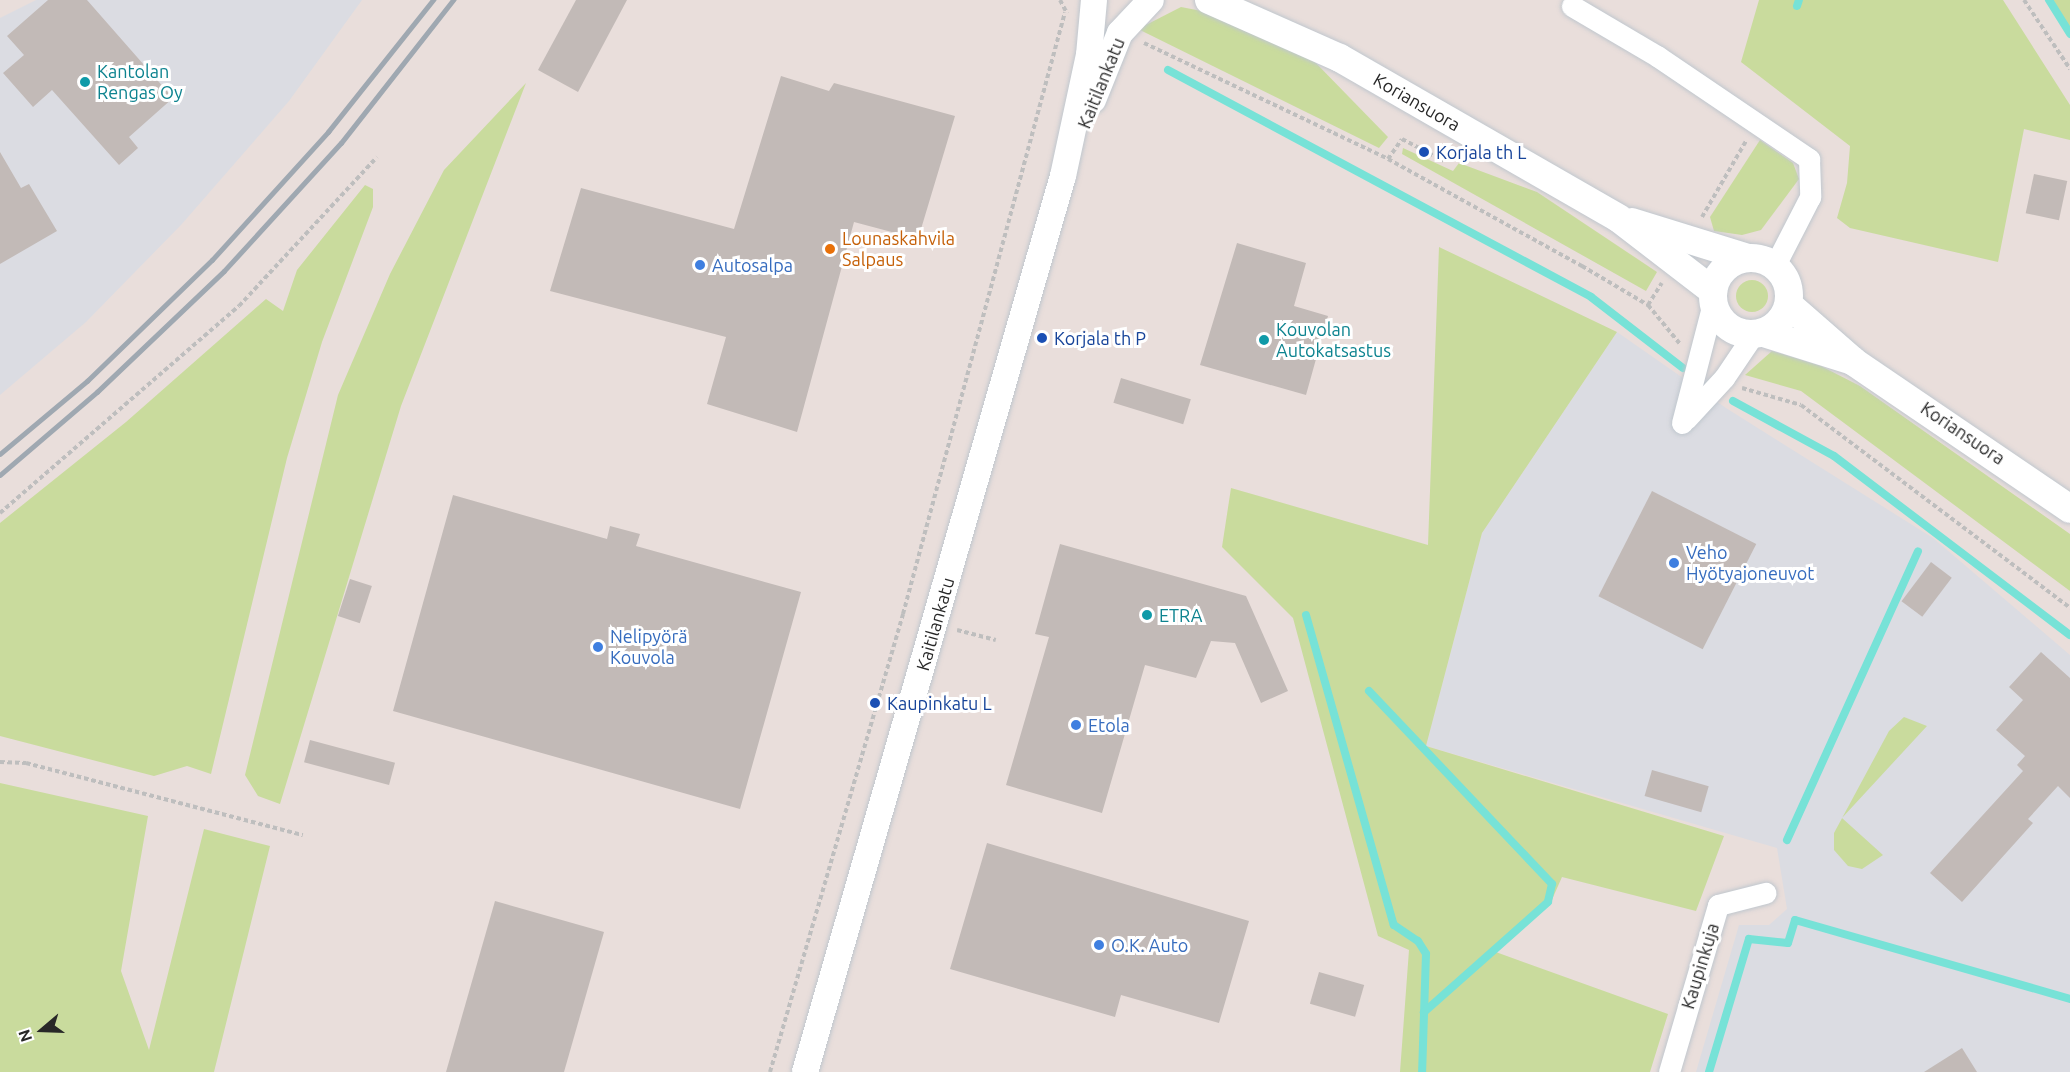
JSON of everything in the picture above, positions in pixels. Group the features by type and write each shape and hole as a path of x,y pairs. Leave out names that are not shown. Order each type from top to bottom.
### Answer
{"main road":[{"name":"Koriansuora","path":"1209,0 1340,58"},
{"name":"Koriansuora","path":"1260,0 1340,58 1618,218 1713,297"},
{"name":"Koriansuora","path":"1618,218 1748,258"},
{"path":"1748,258 1775,265 1787,283 1789,305 1780,322 1758,334 1727,327 1713,297 1724,268 1748,258"},
{"name":"Koriansuora","path":"1789,305 1854,362 2070,509"},
{"name":"Koriansuora","path":"1758,334 1854,362"}],"street":[{"name":"Kaitilankatu","path":"805,1072 1063,176 1089,55 1094,0"},
{"name":"Kaitilankatu","path":"1063,176 1120,33 1151,0"},
{"path":"1572,6 1802,151 1812,169 1810,197 1775,265"},
{"path":"1713,297 1682,423 1724,378 1758,334"},
{"name":"Kaupinkuja","path":"1669,1072 1718,905 1765,893"}],"path":[{"path":"2024,0 2070,69"},
{"path":"770,1072 903,614 1065,12"},
{"path":"1132,38 1388,159 1648,305 1685,350"},
{"path":"1695,229 1755,121"},
{"path":"1388,159 1402,139 1444,161"},
{"path":"0,513 239,306 377,157"},
{"path":"1648,305 1665,280"},
{"path":"1733,383 1801,405 2070,608"},
{"path":"953,629 996,640"},
{"path":"0,762 26,764 303,835"}],"shaded area":[{"path":"36,0 362,0 289,101 181,225 86,322 0,395 0,18"},
{"path":"1617,332 1726,408 1933,538 2070,655 2070,1072 1696,1072 1739,925 1769,925 1787,909 1777,848 1426,746 1482,533"}],"green space":[{"path":"1759,0 2003,0 2070,105 2070,140 2024,129 1998,262 1850,228 1837,218 1847,183 1850,146 1741,62"},
{"path":"2048,0 2070,0 2070,33"},
{"path":"1181,7 1217,14 1312,59 1388,137 1379,148 1138,29"},
{"path":"526,83 401,406 280,804 258,796 245,775 338,395 390,274 444,170"},
{"path":"1760,140 1793,163 1799,179 1761,230 1742,235 1714,231 1710,217"},
{"path":"1403,148 1453,171 1459,163 1537,192 1657,272 1646,291 1402,154"},
{"path":"365,185 373,189 373,207 322,342 287,458 211,774 187,766 154,776 0,736 0,523 126,422 266,299 283,311 297,270"},
{"path":"1439,247 1617,332 1482,533 1426,746 1724,836 1696,911 1562,877 1550,904 1493,951 1668,1014 1650,1072 1400,1072 1409,950 1378,936 1293,618 1222,547 1231,488 1428,545"},
{"path":"1752,280 1763,285 1768,296 1763,307 1752,312 1741,307 1736,296 1741,285"},
{"path":"1772,351 1821,366 1860,386 2070,534 2070,591 1801,391 1745,375"},
{"path":"1904,717 1927,726 1842,818 1889,731"},
{"path":"0,783 148,816 121,971 149,1050 204,829 270,846 214,1072 0,1072"},
{"path":"1842,818 1883,855 1862,869 1848,866 1834,850 1834,833"}],"building":[{"name":"Kantolan Rengas Oy","path":"48,0 87,0 173,98 129,137 138,148 119,165 52,90 33,107 3,73 24,55 7,36"},
{"path":"576,0 627,0 578,92 538,70"},
{"name":"Autosalpa","path":"781,76 829,91 834,83 955,116 918,239 854,222 797,432 707,404 726,337 550,291 581,188 734,229"},
{"path":"0,152 21,188 29,184 57,231 0,264"},
{"path":"2034,174 2067,181 2059,220 2026,213"},
{"name":"Kouvolan Autokatsastus","path":"1237,243 1306,263 1294,306 1328,316 1306,395 1200,365"},
{"path":"1121,378 1191,399 1183,424 1113,403"},
{"path":"1652,491 1756,544 1703,649 1598,596"},
{"name":"Nelipyörä Kouvola","path":"453,495 607,539 610,526 640,534 636,546 801,592 740,809 393,711"},
{"path":"1060,544 1246,596 1288,691 1261,703 1235,643 1211,641 1196,678 1145,665 1102,813 1006,785 1049,637 1035,634"},
{"path":"1931,562 1952,578 1922,617 1902,601"},
{"path":"350,579 372,586 360,623 338,616"},
{"path":"2041,652 2070,678 2070,798 2058,786 2028,819 2033,823 1962,902 1930,873 2023,771 2017,765 2025,756 1996,730 2023,700 2009,687"},
{"path":"310,740 395,763 389,785 304,762"},
{"path":"1652,770 1709,786 1701,812 1645,796"},
{"name":"O.K. Auto","path":"987,843 1249,921 1219,1023 1121,995 1115,1017 950,969"},
{"path":"495,901 604,932 564,1072 446,1072"},
{"path":"1319,972 1364,985 1355,1017 1310,1004"},
{"path":"1962,1048 1977,1072 1924,1072"}],"waterway":[{"path":"1797,6 1799,0"},
{"path":"2049,0 2070,34"},
{"path":"1168,70 1591,297 1683,368"},
{"path":"1733,401 1834,456 2070,635"},
{"path":"1787,840 1918,551"},
{"path":"1306,615 1394,925 1418,941 1426,954 1422,1072"},
{"path":"1369,691 1552,884 1548,902 1424,1012"},
{"path":"1709,1072 1749,939 1788,943 1795,920 2070,999"}],"railway":[{"path":"0,454 87,381 212,260 328,132 433,0"},
{"path":"0,475 97,392 224,271 341,143 453,0"}],"place":[{"name":"Kantolan Rengas Oy","path":"85,82"},
{"name":"Korjala th L","path":"1424,152"},
{"name":"Lounaskahvila Salpaus","path":"830,249"},
{"name":"Autosalpa","path":"700,265"},
{"name":"Korjala th P","path":"1042,338"},
{"name":"Kouvolan Autokatsastus","path":"1264,340"},
{"name":"Veho Hyötyajoneuvot","path":"1674,563"},
{"name":"ETRA","path":"1147,615"},
{"name":"Nelipyörä Kouvola","path":"598,647"},
{"name":"Kaupinkatu L","path":"875,703"},
{"name":"Etola","path":"1076,725"},
{"name":"O.K. Auto","path":"1099,945"}]}
